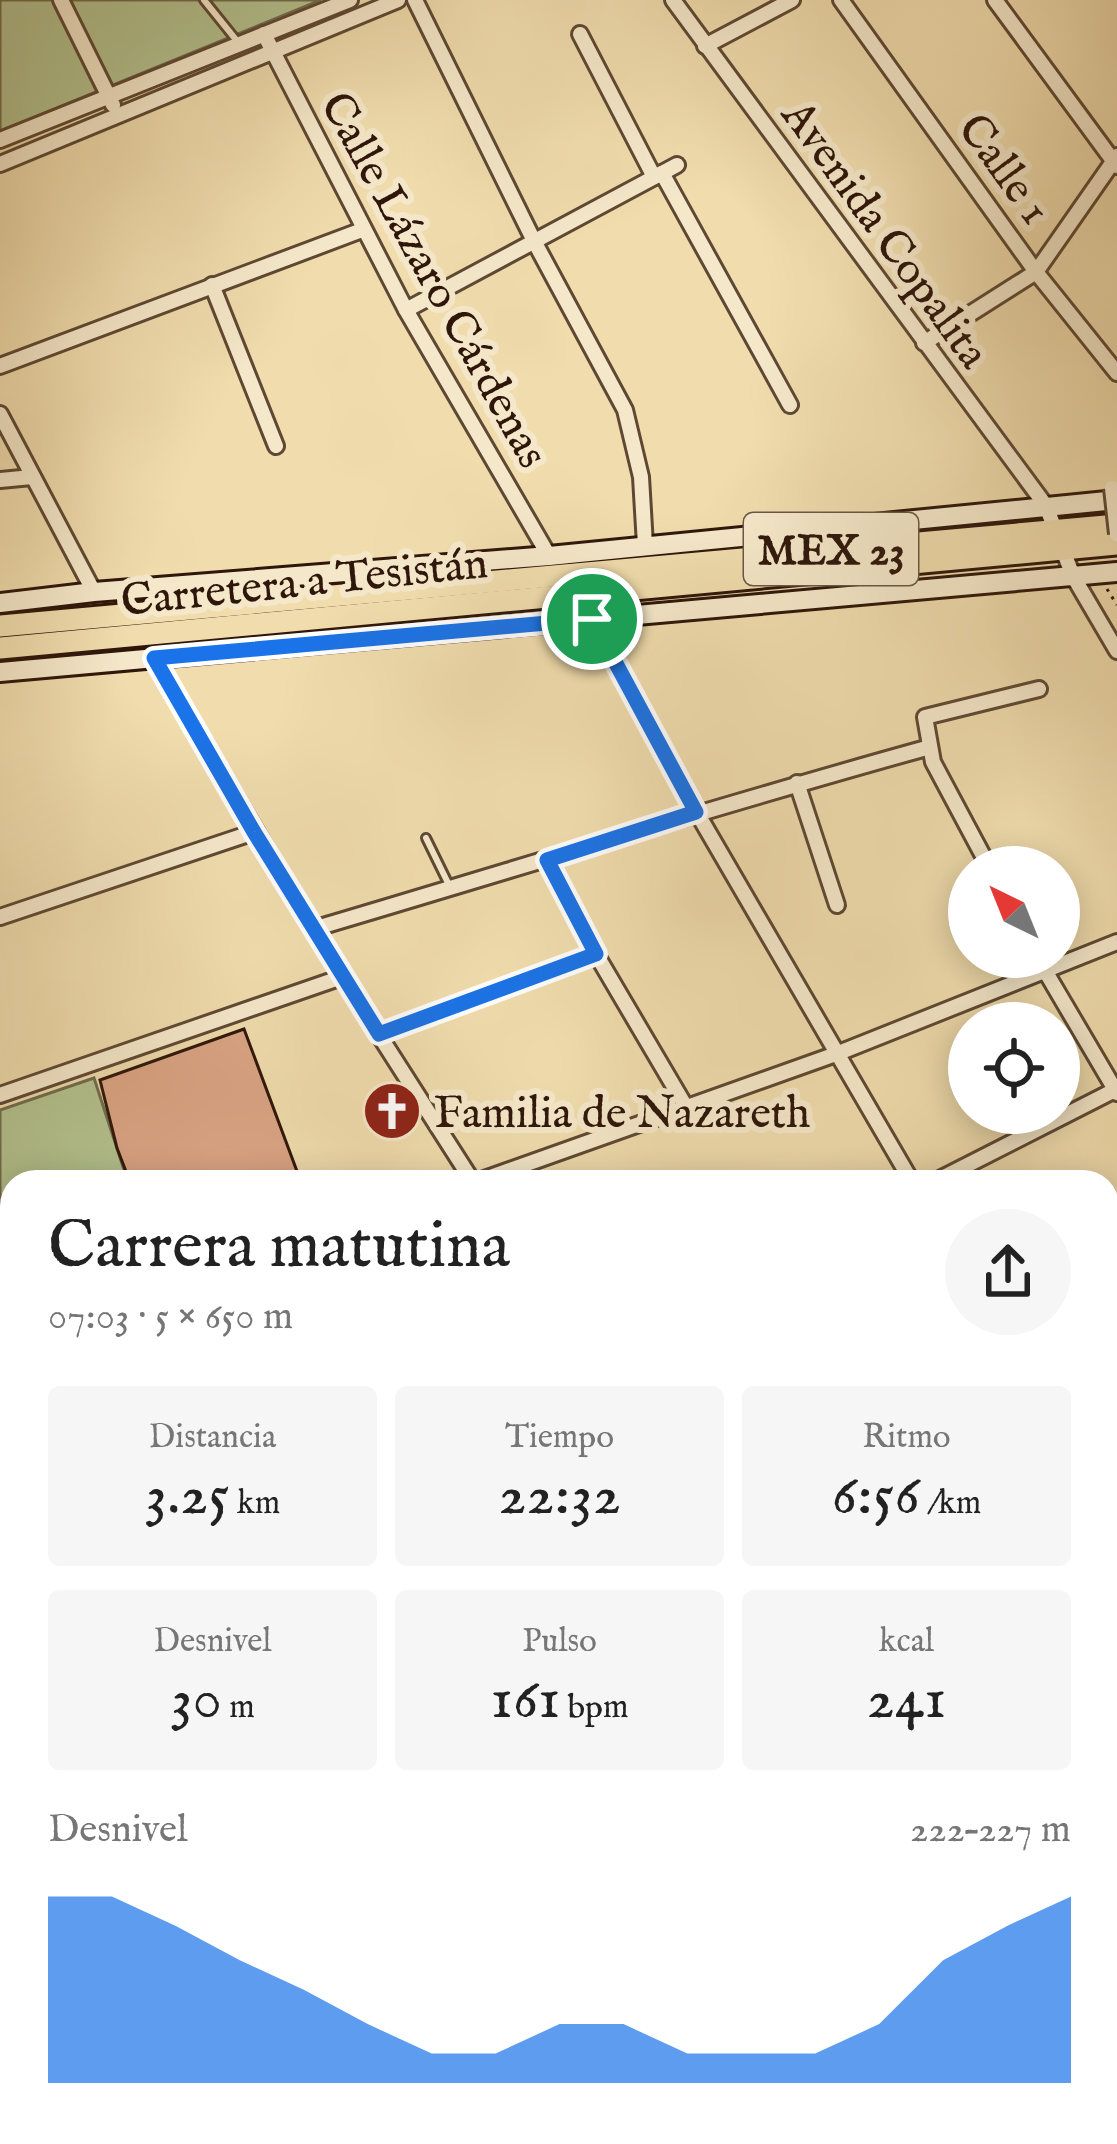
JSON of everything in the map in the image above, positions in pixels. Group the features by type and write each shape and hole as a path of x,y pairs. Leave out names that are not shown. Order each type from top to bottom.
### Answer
{"main road":[{"path":"0,603 549,556 1046,506 1115,494"},
{"name":"Carretera a Tesistán","path":"0,648 1059,540 1117,524"},
{"name":"Carretera a Tesistán","path":"0,626 1059,540 1117,544"},
{"path":"0,672 1073,576 1112,579"}],"street":[{"path":"61,0 118,115"},
{"path":"0,140 350,0"},
{"path":"0,164 398,0"},
{"path":"415,0 534,241 625,410 640,477 645,545"},
{"name":"Avenida Copalita","path":"673,0 1046,506 1073,576 1117,651"},
{"path":"705,46 792,0"},
{"name":"Calle 1","path":"841,0 1036,272 1117,373"},
{"path":"923,343 1036,272 1116,161 994,0"},
{"name":"Calle Lázaro Cárdenas","path":"264,34 362,230 549,556"},
{"path":"580,34 790,405"},
{"path":"406,310 677,165"},
{"path":"0,366 362,230"},
{"path":"212,285 276,446"},
{"path":"0,414 94,592"},
{"path":"0,480 32,476"},
{"path":"1115,494 1117,534"},
{"path":"592,619 696,812 905,1170"},
{"path":"154,658 342,977 466,1170"},
{"path":"978,846 933,762 926,717 1040,689"},
{"path":"313,929 696,812 930,747"},
{"path":"797,783 837,905"},
{"path":"0,916 254,832"},
{"path":"547,860 686,1107"},
{"path":"1080,952 1117,942"},
{"path":"379,1034 596,954"},
{"path":"0,1095 342,977"},
{"path":"508,1170 836,1054 1007,978"},
{"path":"958,1170 1116,1091 1050,978"}],"lane":[{"path":"204,0 238,45"},
{"path":"426,838 450,889"}],"path":[{"path":"1112,579 1117,605"}],"green space":[{"path":"0,0 321,0 0,131"},
{"path":"94,1078 124,1170 0,1170 0,1110"}],"building":[{"path":"244,1029 297,1170 125,1170 100,1080"}],"place":[{"name":"Familia de Nazareth","path":"392,1111"}],"route":[{"path":"592,619 696,812 547,860 596,954 379,1034 154,658 592,619"}]}
